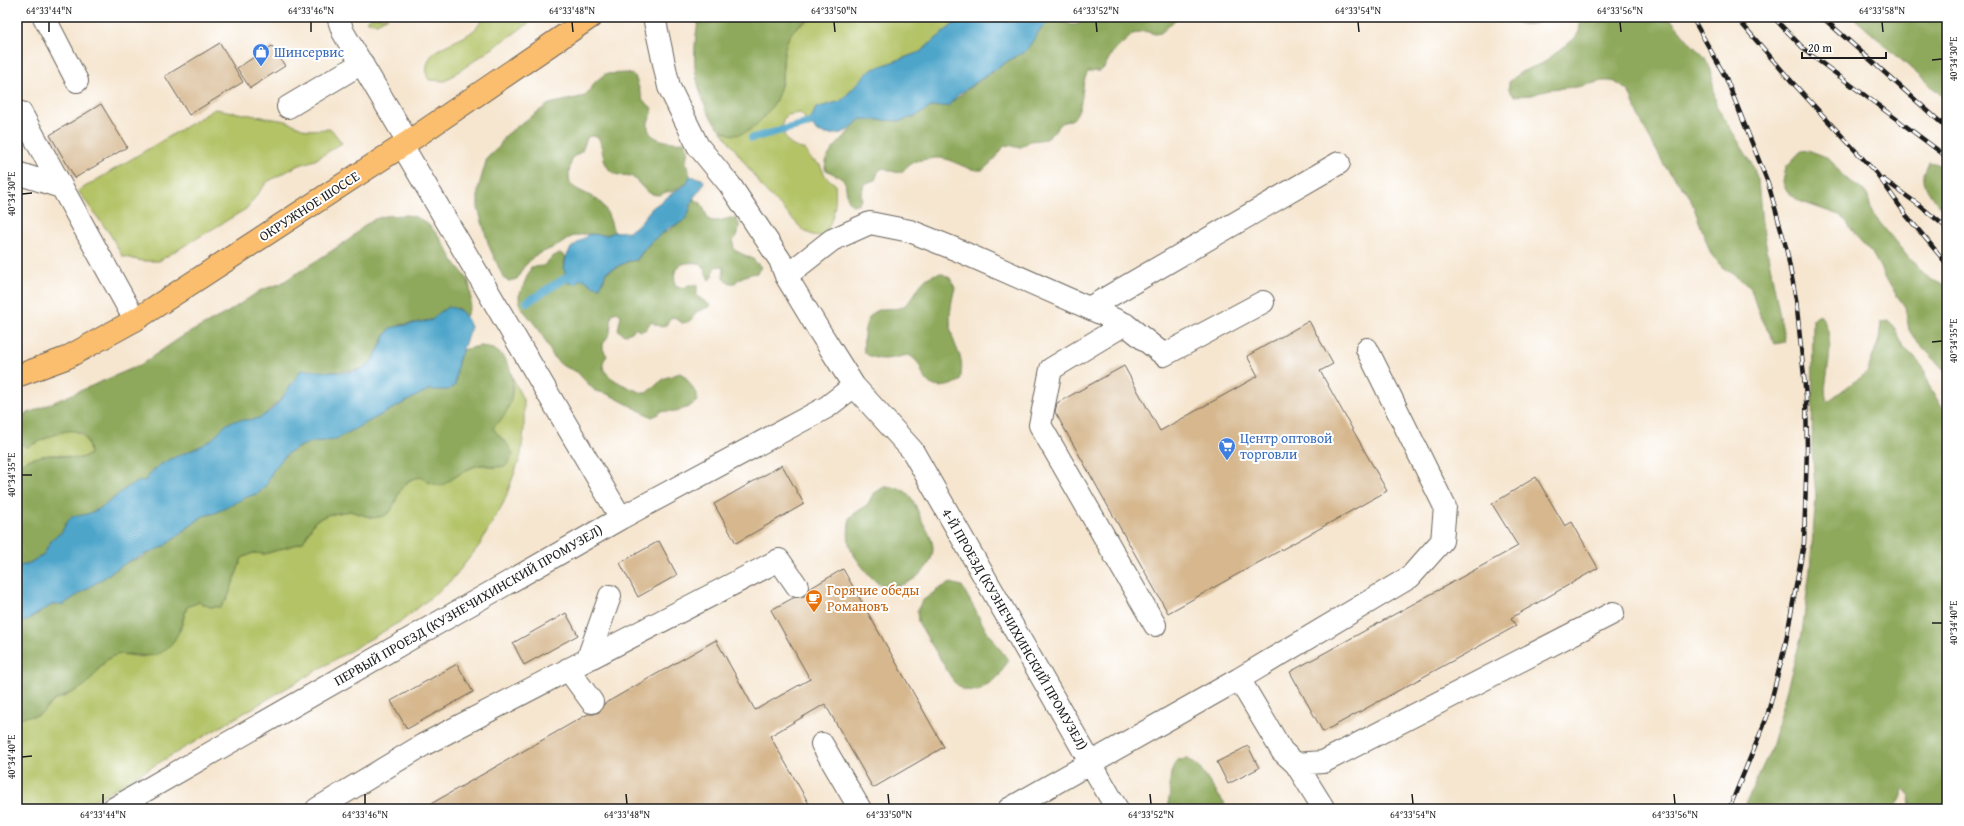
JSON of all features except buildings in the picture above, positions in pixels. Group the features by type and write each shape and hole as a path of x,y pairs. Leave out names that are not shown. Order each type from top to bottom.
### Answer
{"main road":[{"name":"ОКРУЖНОЕ ШОССЕ","path":"17,376 66,358 135,320 405,144 591,17"}],"street":[{"path":"44,17 77,81"},
{"path":"338,17 343,32 362,63 405,144 621,518"},
{"name":"4-Й ПРОЕЗД (КУЗНЕЧИХИНСКИЙ ПРОМУЗЕЛ)","path":"654,17 669,87 698,146 730,185 780,260 786,276 854,386 912,450 1117,809"},
{"path":"288,107 362,63"},
{"path":"18,110 135,320"},
{"path":"1089,308 1339,163"},
{"path":"17,173 60,187"},
{"path":"786,276 832,240 870,223 916,234 1125,324 1164,355 1263,302"},
{"path":"1125,324 1051,369 1040,425 1155,625"},
{"path":"1009,809 1239,679 1410,577 1442,541 1445,507 1367,349"},
{"name":"ПЕРВЫЙ ПРОЕЗД (КУЗНЕЧИХИНСКИЙ ПРОМУЗЕЛ)","path":"113,809 621,518 827,407 854,386"},
{"path":"317,809 423,745 779,560 797,586"},
{"path":"588,658 610,596"},
{"path":"1296,764 1323,762 1613,614"},
{"path":"568,669 592,702"},
{"path":"1239,679 1282,751 1296,764 1324,809"},
{"path":"822,744 860,809"}],"green space":[{"path":"372,17 388,17 377,23 366,21"},
{"path":"483,17 538,17 445,81 429,80 426,69 433,54 442,47 469,34 480,24"},
{"path":"700,17 815,17 800,25 791,34 786,46 781,84 777,97 762,119 753,128 746,132 734,135 725,132 716,125 709,115 704,103 695,68 696,35"},
{"path":"815,17 962,17 920,52 882,66 856,86 841,101 816,108 810,121 813,126 808,127 804,117 800,113 788,115 783,119 784,135 789,143 798,148 804,149 811,159 820,165 826,177 835,184 836,198 834,212 826,231 822,236 815,236 804,231 763,188 720,129 726,132 755,125 775,102 782,83 784,50 789,35 799,25"},
{"path":"1083,17 1178,17 1161,33 1155,34 1144,31 1133,34 1112,53 1104,68 1099,71 1088,72 1085,77 1080,107 1073,119 1062,123 1047,139 1030,141 1021,147 1010,145 1004,146 995,159 983,170 970,169 941,158 914,162 900,172 891,171 884,168 879,170 875,180 864,184 861,195 862,200 858,204 852,205 848,201 845,182 825,169 829,154 861,119 901,121 916,116 931,107 943,106 952,102 973,85 1011,59 1026,51 1041,28 1055,18 1072,25 1079,24"},
{"path":"1511,17 1552,17 1536,23 1520,24"},
{"path":"1577,17 1669,17 1692,45 1704,56 1711,70 1716,105 1752,164 1758,180 1762,224 1785,342 1775,344 1757,309 1750,286 1722,267 1711,254 1690,197 1666,168 1645,130 1628,90 1613,81 1603,81 1577,87 1550,89 1532,95 1514,96 1509,90 1509,82 1521,72 1543,63 1574,39 1579,32 1580,24"},
{"path":"1853,17 1947,17 1947,100 1942,96"},
{"path":"627,73 635,76 643,100 652,108 648,123 648,129 651,134 660,140 684,142 688,148 686,162 690,176 689,181 672,192 657,195 653,194 645,190 631,176 617,175 610,171 605,162 598,137 590,136 587,138 582,151 572,158 569,176 570,181 576,188 596,199 603,205 608,214 614,232 607,235 584,234 571,237 559,245 534,256 523,268 517,279 509,281 504,279 489,246 478,208 478,189 487,158 499,147 504,137 549,104 585,96 596,81 605,74"},
{"path":"215,109 286,121 307,130 331,129 342,143 315,160 297,166 267,182 246,209 159,261 142,261 122,256 110,234 78,191"},
{"path":"1808,150 1829,158 1844,177 1864,190 1868,197 1872,213 1907,256 1916,263 1922,273 1932,280 1947,286 1947,373 1914,338 1909,330 1905,307 1891,287 1872,253 1855,235 1846,221 1839,215 1799,201 1786,190 1783,182 1786,167 1801,151"},
{"path":"1929,162 1944,165 1947,169 1947,213 1931,196 1925,185 1924,174"},
{"path":"694,199 701,203 709,220 717,221 731,218 737,219 740,227 733,242 734,250 753,259 761,267 757,273 744,276 735,283 730,283 723,278 724,268 722,266 714,267 713,277 709,280 702,264 687,263 679,266 675,272 675,286 684,289 688,285 697,285 697,296 711,306 696,312 687,322 682,323 676,318 672,317 666,325 661,327 651,322 645,330 640,331 635,328 632,332 624,335 618,330 621,315 617,312 612,314 610,333 603,344 603,349 607,356 603,363 607,374 621,384 646,393 665,378 680,373 685,377 697,393 697,401 689,407 670,412 661,411 652,417 608,394 595,391 577,372 563,366 554,358 540,331 520,306 519,296 531,267 543,266 552,257 560,253 566,257 564,262 566,278 584,279 593,286 603,282 606,273 629,261 637,260 655,237 668,231 686,217"},
{"path":"406,215 415,217 430,226 467,278 471,296 466,316 458,308 439,313 432,320 400,325 384,336 371,362 362,369 332,372 290,388 284,396 262,417 253,420 231,422 209,442 162,464 151,471 147,480 128,486 96,511 73,516 66,523 62,532 53,538 43,555 26,565 17,566 17,467 25,461 37,457 56,455 82,458 90,454 87,441 82,434 75,431 66,431 56,434 27,447 17,442 17,417 140,365 183,336 228,312 261,290 280,284 350,239 365,225 375,219 385,216"},
{"path":"941,273 950,278 955,288 951,305 950,324 962,367 960,381 952,385 939,387 927,381 917,362 909,355 881,359 864,353 864,333 868,320 876,311 903,307 914,296 927,278"},
{"path":"1820,315 1824,320 1829,340 1830,354 1825,389 1827,402 1867,372 1879,339 1881,322 1888,321 1894,327 1905,350 1911,354 1923,367 1928,384 1947,416 1947,809 1915,809 1911,806 1910,796 1903,788 1902,796 1894,809 1743,809 1770,751 1802,634 1810,569 1816,497 1812,449 1813,319"},
{"path":"480,346 491,348 499,353 510,368 513,388 511,398 504,416 493,428 507,443 513,455 506,466 497,467 478,465 461,473 441,486 430,483 420,477 409,480 401,489 391,511 384,516 373,518 350,511 327,515 315,521 303,542 265,554 253,553 242,558 228,597 221,607 210,607 199,602 187,607 180,630 171,645 166,649 159,653 145,656 130,654 115,655 108,659 91,680 81,688 54,700 43,712 38,715 17,718 17,626 52,605 64,604 129,561 141,558 173,540 203,516 215,513 247,497 259,493 267,484 272,472 288,453 311,442 334,440 428,390 448,390 455,386 458,362 462,350"},
{"path":"510,372 524,402 524,429 521,455 504,502 479,546 450,582 403,620 80,809 17,809 17,718 26,715 38,715 58,698 62,698 73,692 100,668 108,658 120,654 143,657 180,631 187,607 199,602 210,607 228,597 242,558 253,553 265,554 303,542 315,521 327,515 350,511 373,518 391,511 395,499 404,485 420,476 438,483 453,478 474,467 483,465 495,468 513,455 507,443 493,428 504,415 511,396"},
{"path":"73,430 81,434 86,440 89,446 90,455 78,459 59,455 49,455 30,459 17,467 17,442 27,447 62,431"},
{"path":"884,487 898,488 910,496 929,534 933,547 929,564 917,577 909,582 892,587 879,584 870,576 851,550 848,538 850,517 868,504 873,494"},
{"path":"951,583 962,586 986,630 1008,660 999,676 978,691 964,690 954,682 918,622 917,611 922,601 940,588"},
{"path":"1188,759 1198,766 1228,809 1166,809 1173,766 1177,760"}],"water":[{"path":"962,17 1056,17 1041,28 1026,51 1011,59 959,94 948,106 931,107 916,116 901,121 861,119 845,132 837,134 824,134 816,131 810,121 816,108 841,101 870,70 920,52"},
{"path":"690,176 702,179 704,181 701,189 693,199 687,217 683,221 669,228 655,239 647,246 637,260 629,261 606,272 600,287 593,286 584,279 579,280 576,284 568,283 564,269 566,257 571,248 589,234 607,235 614,232 630,231 638,225 652,208 686,184"},
{"path":"448,307 457,309 463,313 471,327 458,362 455,386 448,390 428,390 334,440 311,442 288,453 272,472 267,484 259,493 247,497 215,513 203,516 163,547 129,561 64,604 52,605 17,626 17,566 26,565 43,555 53,538 62,532 66,523 73,516 96,511 128,486 146,480 151,473 166,462 208,442 228,424 238,420 250,420 261,417 268,413 284,396 301,370 348,372 366,367 377,353 390,328 432,320"}],"waterway":[{"path":"752,138 821,120"},
{"path":"527,302 574,273"}],"railway":[{"path":"1692,17 1726,78 1768,183 1786,247 1796,299 1806,396 1807,449 1804,543 1785,646 1767,717 1729,809"},
{"path":"1736,17 1793,83 1877,174 1906,215 1947,264"},
{"path":"1773,17 1807,52 1947,157"},
{"path":"1822,17 1947,128"},
{"path":"1883,179 1919,205 1947,228"}],"place":[{"name":"Шинсервис","path":"261,67"},
{"name":"Центр оптовой торговли","path":"1227,461"},
{"name":"Горячие обеды Романовъ","path":"814,613"}]}
